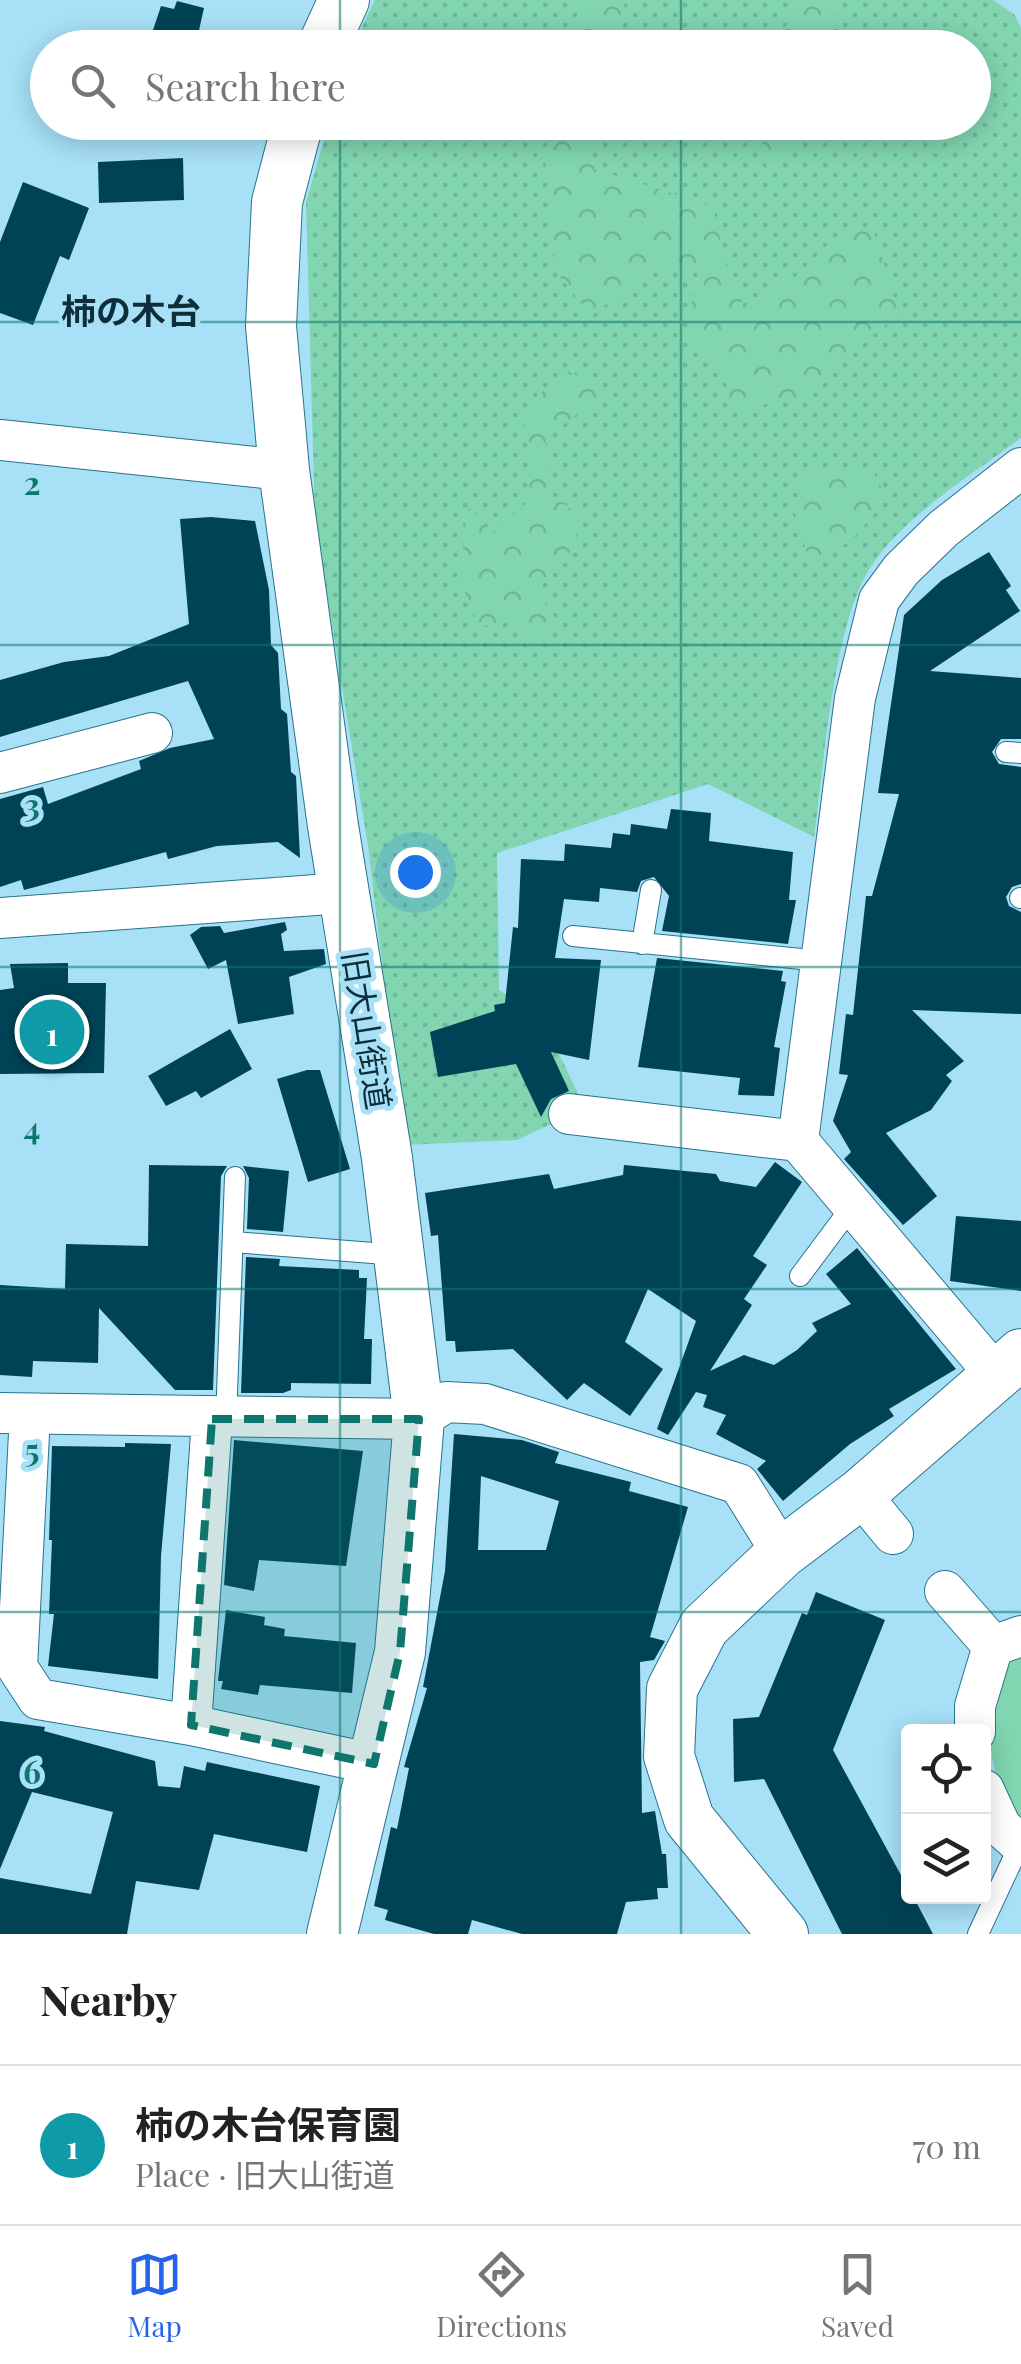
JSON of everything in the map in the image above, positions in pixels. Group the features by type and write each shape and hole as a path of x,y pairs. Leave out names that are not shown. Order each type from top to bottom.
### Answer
{"street":[{"path":"330,30 344,0"},
{"name":"旧大山街道","path":"293,140 277,202 271,326 284,470 420,1420 400,1652 332,1934"},
{"path":"0,440 284,470"},
{"path":"798,1141 855,698 879,600 901,570 943,529 1021,468"},
{"path":"0,773 152,733"},
{"path":"0,918 343,893"},
{"path":"569,1114 798,1141 852,1206 1008,1364 860,1494 782,1553 704,1627 672,1689 669,1756 689,1819 783,1934"},
{"path":"374,1764 191,1725 38,1699 17,1667 15,1413 219,1420 420,1420 446,1402 485,1404 739,1484 782,1553"},
{"path":"191,1725 219,1420"},
{"path":"860,1494 893,1534"},
{"path":"946,1592 1007,1641 975,1706 974,1724"},
{"path":"991,1805 1001,1827 1021,1845"}],"lane":[{"path":"642,944 651,890"},
{"path":"574,936 821,962"},
{"path":"219,1420 235,1177"},
{"path":"800,1276 852,1206"},
{"path":"233,1242 398,1255"},
{"path":"978,1934 1021,1845"}],"highlighted area":[{"path":"212,1419 419,1419 400,1652 374,1764 191,1725"}],"green space":[{"path":"375,0 993,0 1014,14 1021,28 1021,438 901,531 870,568 857,593 839,659 814,837 708,784 497,853 499,990 540,1015 585,1108 517,1140 404,1145 368,846 315,521 306,202 324,140 991,140 991,30 360,30"},
{"path":"585,0 626,0 615,30 570,30"},
{"path":"792,0 837,0 838,30 785,30"},
{"path":"555,140 592,140 594,169 713,206 726,265 743,292 741,308 794,278 846,227 874,231 899,314 795,398 734,411 720,365 686,333 699,268 649,272 591,316 556,272 544,148"},
{"path":"765,140 806,140 767,166 756,151"},
{"path":"564,369 608,390 546,438 548,492 583,518 565,563 535,588 561,626 529,651 516,621 479,627 460,580 467,506 495,532 529,501 529,450 522,413"},
{"path":"806,468 872,468 887,499 850,542 809,560 794,510"},
{"path":"1021,1643 1021,1823 1001,1789 991,1749 990,1695 1004,1655"}],"building":[{"path":"177,1 204,8 199,30 153,30 161,6 174,9"},
{"path":"183,158 184,200 99,203 98,162"},
{"path":"23,182 89,208 69,260 60,256 33,325 0,313 0,242"},
{"path":"180,519 255,521 269,590 271,645 278,653 281,709 287,714 291,772 296,776 300,858 278,842 217,846 168,859 166,852 24,890 21,880 0,887 0,799 43,787 48,804 141,769 139,761 170,748 214,739 188,681 0,737 0,680 64,662 109,656 189,624"},
{"path":"989,552 1011,586 1006,590 1020,611 930,671 1021,678 1021,739 1001,739 992,752 999,764 1021,767 1021,884 1012,887 1006,897 1009,906 1021,912 1021,1014 912,1010 964,1061 946,1075 952,1081 931,1110 886,1133 937,1196 903,1225 844,1159 851,1152 833,1121 848,1075 839,1074 846,1014 853,1015 866,896 872,896 899,794 878,793 904,615 942,580"},
{"path":"671,809 711,813 709,841 793,852 789,900 796,900 788,944 662,931 669,896 654,877 641,881 637,892 600,888 599,902 564,899 555,958 601,960 589,1060 551,1052 569,1091 551,1099 541,1117 516,1064 438,1077 430,1032 495,1011 494,1005 505,1003 513,927 518,928 521,859 564,861 565,844 611,848 613,833 630,835 631,824 667,829"},
{"path":"285,922 287,930 281,934 284,951 324,949 326,964 289,977 294,1014 238,1024 226,960 208,969 190,935 201,927 220,926 224,933"},
{"path":"657,958 783,971 781,981 786,982 774,1047 780,1048 774,1096 738,1095 740,1078 638,1067"},
{"path":"68,963 68,983 106,983 104,1073 0,1074 0,990 14,988 10,964"},
{"path":"230,1029 252,1069 201,1098 196,1091 166,1106 148,1076"},
{"path":"320,1070 350,1169 308,1182 277,1079"},
{"path":"775,1162 802,1182 753,1256 767,1265 744,1299 752,1305 710,1371 744,1355 774,1365 797,1350 817,1331 812,1323 851,1304 826,1274 857,1248 956,1369 889,1409 894,1416 850,1444 783,1501 757,1469 766,1461 716,1434 726,1415 703,1407 707,1395 696,1392 668,1435 657,1429 696,1321 648,1289 625,1342 663,1369 630,1416 584,1383 567,1400 513,1349 456,1352 455,1341 446,1341 438,1235 431,1236 425,1193 549,1174 554,1189 623,1175 624,1165 716,1174 720,1181 756,1187"},
{"path":"149,1165 227,1166 221,1176 213,1390 175,1390 99,1308 98,1363 33,1361 32,1377 0,1375 0,1285 65,1289 66,1244 148,1246"},
{"path":"243,1166 289,1171 283,1232 247,1229 249,1178"},
{"path":"956,1216 1021,1221 1021,1291 950,1281"},
{"path":"246,1257 280,1259 279,1266 359,1270 359,1278 367,1278 364,1339 372,1339 371,1384 291,1383 291,1390 283,1393 241,1393"},
{"path":"454,1434 522,1440 559,1452 555,1463 631,1482 629,1491 688,1507 650,1637 665,1641 654,1660 640,1662 642,1813 655,1811 662,1854 666,1854 668,1888 657,1888 658,1899 626,1902 617,1934 522,1934 472,1920 468,1934 434,1934 385,1920 388,1910 374,1906 391,1827 397,1829 409,1768 404,1767 427,1688 423,1687 445,1571","holes":["481,1476 559,1501 546,1550 478,1550"]},
{"path":"234,1440 363,1451 346,1566 259,1560 254,1591 224,1585"},
{"path":"125,1443 171,1444 161,1556 158,1679 48,1666 54,1614 49,1614 52,1446 125,1447"},
{"path":"816,1592 885,1620 833,1750 901,1875 901,1904 917,1904 933,1934 842,1934 764,1779 734,1782 733,1719 759,1717 802,1613 807,1615"},
{"path":"226,1610 265,1617 264,1625 285,1629 284,1636 356,1643 352,1693 260,1685 258,1695 221,1689 223,1681 218,1681"},
{"path":"0,1721 45,1727 44,1731 155,1761 158,1786 180,1788 184,1766 205,1771 207,1762 320,1786 307,1852 214,1834 199,1890 136,1881 127,1934 0,1934 0,1878 91,1894 113,1812 32,1792 0,1869"}],"place":[{"name":"柿の木台保育園","path":"52,1032"}],"district":[{"name":"柿の木台","path":"131,312"}]}
